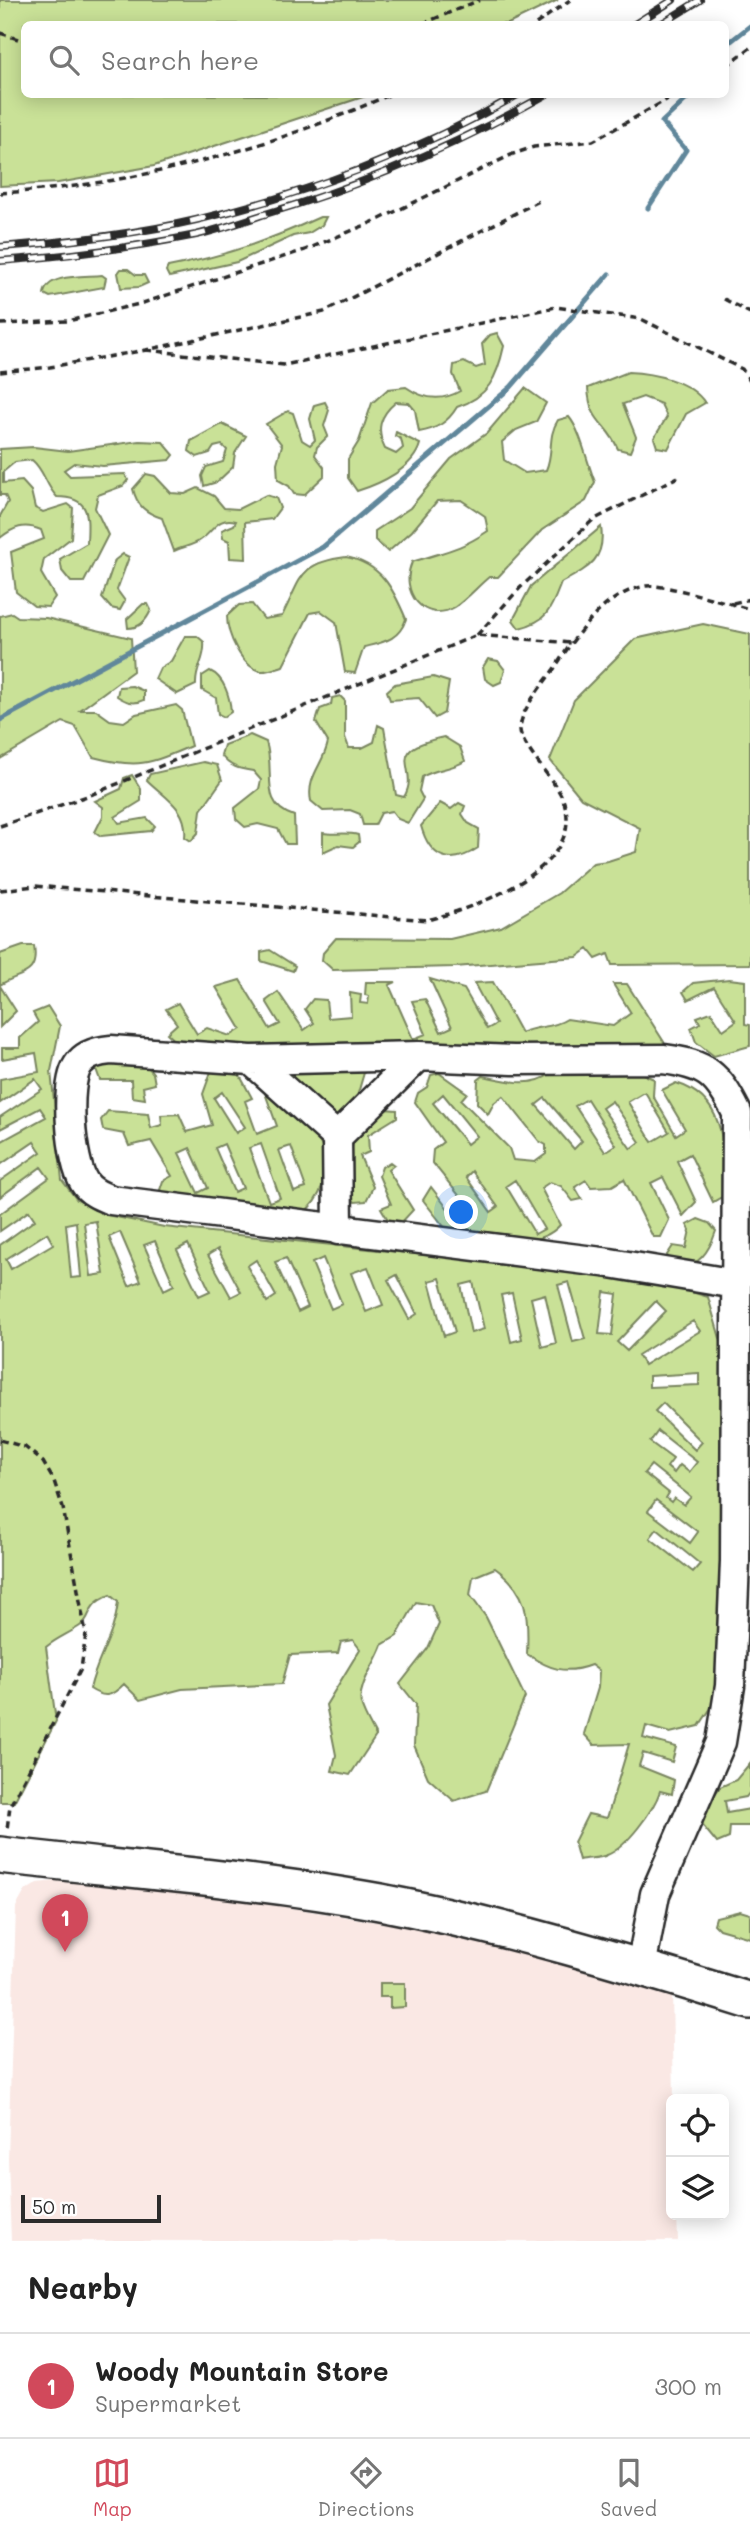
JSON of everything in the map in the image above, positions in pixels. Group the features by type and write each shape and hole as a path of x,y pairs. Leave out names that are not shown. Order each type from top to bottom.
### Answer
{"main road":[{"path":"3,1855 190,1874 380,1902 542,1938 750,2001"}],"street":[{"path":"641,1967 655,1894 721,1742 730,1686 735,1561 737,1113 724,1087 708,1071 687,1062 663,1059 513,1060 419,1056 251,1060 111,1050 89,1055 78,1064 72,1090 71,1128 76,1164 85,1183 95,1193 119,1202 610,1263 736,1284"},
{"path":"338,1230 337,1137 419,1056"},
{"path":"251,1060 337,1137"}],"path":[{"path":"429,21 480,0"},
{"path":"540,21 570,0"},
{"path":"0,33 21,40"},
{"path":"729,64 750,48"},
{"path":"0,192 46,190 143,175 264,142 380,98"},
{"path":"0,324 68,321 143,303 304,250 380,219 513,154 534,147 593,141 670,98"},
{"path":"0,372 50,367 146,350 324,312 541,200"},
{"path":"724,299 750,313"},
{"path":"146,350 284,365 556,307 641,319 742,369 750,381"},
{"path":"0,827 93,794 477,635 520,587 593,520 678,477"},
{"path":"0,890 35,886 427,920 484,902 516,886 559,849 567,821 562,797 536,757 522,742 520,728 528,708 571,643 597,612 621,594 649,585 750,609"},
{"path":"731,604 750,599"},
{"path":"477,635 571,643"},
{"path":"0,1440 25,1447 43,1462 54,1481 64,1508 86,1634 80,1669 10,1807 3,1855"}],"shaded area":[{"path":"56,1881 237,1899 432,1931 566,1961 672,1992 674,2094 666,2094 666,2220 677,2220 678,2241 11,2241 8,2159 16,1907 25,1891 38,1883"}],"green space":[{"path":"0,0 558,0 514,21 21,21 21,98 360,98 154,166 58,183 0,186"},
{"path":"320,217 326,217 322,225 309,233 293,236 237,262 169,277 166,271 168,267 246,247"},
{"path":"121,269 144,275 148,283 139,287 121,288 118,273"},
{"path":"102,275 106,278 104,287 50,297 44,294 52,282 59,279"},
{"path":"497,333 504,346 490,385 476,398 457,407 441,424 419,432 415,410 409,403 396,402 390,407 380,429 385,449 396,454 403,448 401,439 395,436 396,432 420,444 417,453 395,474 357,491 348,478 348,459 359,441 372,403 388,389 406,387 432,398 446,397 460,391 453,374 454,365 464,362 476,368 485,365 482,344 490,335"},
{"path":"628,372 660,376 681,384 699,395 705,403 686,414 668,449 657,447 654,438 667,417 661,404 643,397 623,404 636,437 630,452 618,449 595,416 588,388"},
{"path":"525,388 546,403 536,422 516,430 502,442 504,460 525,473 546,470 555,426 558,420 569,417 595,482 586,501 542,530 498,577 489,577 455,607 433,612 417,602 412,594 409,573 412,562 459,547 477,538 488,531 485,516 461,500 437,501 412,531 388,552 375,540 375,531 410,508 451,459 487,433"},
{"path":"325,402 329,410 324,426 328,436 317,447 315,455 324,467 324,476 304,495 294,494 289,486 278,480 277,463 282,445 266,424 288,411 293,413 302,440 310,445 315,440 310,419 314,405"},
{"path":"222,424 246,436 235,453 233,467 217,482 204,486 202,476 206,467 223,462 227,450 222,445 197,457 189,451 191,441"},
{"path":"139,441 163,442 174,455 170,460 103,466 74,463 64,470 70,476 125,474 128,480 123,486 98,495 95,508 108,535 84,582 71,582 62,571 60,559 87,543 88,524 82,504 76,500 57,497 32,460 15,462 3,472 3,483 22,481 31,491 35,508 43,512 68,504 73,508 71,538 44,559 41,573 55,597 48,607 34,606 16,592 11,552 44,539 41,530 24,527 10,531 0,538 0,516 8,502 5,495 0,495 0,449 34,447 68,451"},
{"path":"146,474 155,476 171,493 185,494 198,488 214,496 224,508 238,509 266,495 276,498 280,508 272,519 245,522 246,559 230,558 229,541 223,538 222,530 234,525 236,521 230,520 220,522 199,541 174,551 162,518 143,508 135,495 133,489"},
{"path":"601,527 601,548 593,562 561,583 551,607 542,618 519,628 513,620 531,586"},
{"path":"123,554 129,557 117,590 125,601 120,610 111,608 102,598 115,560"},
{"path":"346,557 368,565 391,588 406,619 399,632 384,641 364,647 355,673 345,672 336,622 321,611 310,613 283,666 261,671 247,663 232,640 227,616 239,605 252,604 264,619 282,616 298,582 310,568 319,563"},
{"path":"143,604 148,604 151,610 147,617 139,625 128,628 127,619"},
{"path":"12,613 18,617 46,618 131,638 133,671 80,710 96,710 110,720 124,722 136,714 176,705 182,710 191,746 143,763 108,761 93,757 75,726 63,722 0,759 0,616"},
{"path":"703,624 750,634 750,964 612,965 608,954 596,959 588,949 577,957 455,967 333,970 322,960 323,953 336,938 450,939 501,927 559,893 593,863 636,852 640,828 581,798 550,760 574,700 635,639"},
{"path":"185,636 197,636 204,642 203,654 196,685 177,694 155,679 160,668 171,661"},
{"path":"488,659 498,661 505,670 501,682 494,685 485,679 483,667"},
{"path":"210,671 223,683 228,694 231,712 224,717 218,714 216,698 202,690 202,676"},
{"path":"433,677 449,682 444,713 435,718 419,698 390,700 387,691 395,684"},
{"path":"132,686 144,691 144,700 130,702 117,696 119,687"},
{"path":"340,696 345,701 345,737 349,748 362,748 374,742 378,725 384,728 396,795 404,797 408,787 406,761 413,748 444,737 460,747 465,761 422,777 419,791 423,799 408,823 398,819 392,811 381,813 375,825 363,825 360,814 350,810 323,811 311,801 313,778 328,742 316,722 320,709 331,705 332,698"},
{"path":"250,735 266,742 272,795 283,811 294,816 295,844 286,844 278,829 258,824 245,827 236,819 235,808 259,789 261,780 253,771 231,765 221,755 224,745"},
{"path":"203,762 217,765 222,780 201,810 198,833 191,841 185,837 183,818 174,804 147,780 150,774"},
{"path":"132,775 141,789 141,801 115,817 119,823 147,818 155,826 151,831 101,836 95,832 103,816 103,807 95,801 121,789 124,778"},
{"path":"440,803 451,809 459,803 465,806 462,814 468,823 479,829 478,848 468,854 450,858 442,856 430,846 421,826"},
{"path":"323,833 358,835 359,842 353,847 338,845 323,852"},
{"path":"23,946 34,946 35,956 31,969 0,985 0,954"},
{"path":"270,950 295,966 293,971 261,961 261,952"},
{"path":"430,979 464,989 487,1029 496,1024 474,983 493,982 521,1033 567,1019 613,1026 631,1013 613,984 627,984 664,1042 661,1056 184,1049 167,1033 177,1024 166,1009 178,1003 197,1034 207,1028 230,1036 241,1029 216,987 240,980 270,1029 280,1024 266,1001 278,992 304,1030 314,1023 305,1009 313,999 326,1000 328,1018 351,1016 350,993 361,995 360,1003 368,1004 369,996 365,995 366,982 396,982 389,985 413,1039 426,1034 412,1001 425,999 441,1032 452,1027"},
{"path":"729,979 745,981 745,1024 750,1025 750,1046 714,1056 696,1042 691,1028 700,1023 697,1017 711,1012 723,1030 736,1021 714,987 688,1000 683,992 693,983"},
{"path":"0,986 16,1011 0,1027"},
{"path":"48,1007 60,1026 51,1071 62,1180 77,1200 107,1215 164,1227 650,1279 708,1297 724,1352 721,1693 699,1726 670,1733 646,1726 643,1738 676,1747 672,1762 643,1753 639,1766 674,1780 672,1794 660,1791 638,1828 614,1851 600,1857 579,1860 574,1842 588,1814 607,1818 629,1744 594,1745 584,1734 598,1688 599,1671 591,1665 573,1670 558,1669 527,1654 524,1605 514,1586 495,1568 473,1577 470,1595 486,1617 525,1697 486,1791 454,1801 428,1778 414,1745 416,1704 400,1684 428,1648 439,1624 431,1605 416,1602 397,1636 382,1645 368,1674 362,1690 361,1704 376,1736 350,1775 332,1771 336,1755 326,1705 360,1649 353,1640 341,1642 338,1653 290,1655 282,1684 182,1689 140,1700 124,1684 116,1691 104,1695 90,1689 116,1614 118,1602 110,1595 92,1607 84,1623 46,1647 56,1721 14,1802 0,1802 0,1245 35,1220 29,1211 0,1231 0,1214 49,1178 41,1167 0,1197 0,1181 41,1152 34,1142 0,1165 0,1142 46,1117 40,1108 0,1129 0,1117 42,1089 35,1079 0,1103 0,1079 39,1072 36,1053 2,1059 2,1048 20,1048 20,1038 38,1022 33,1013","holes":["96,1221 104,1274 91,1276 84,1223","76,1222 81,1277 71,1278 66,1224","120,1232 141,1281 129,1286 109,1237","47,1233 53,1244 11,1269 6,1259","155,1241 174,1285 164,1290 144,1245","188,1244 210,1291 199,1296 177,1250","218,1249 241,1292 231,1297 208,1255","286,1258 308,1307 298,1312 275,1262","323,1258 342,1304 331,1309 312,1263","256,1260 276,1296 267,1302 247,1266","368,1267 383,1305 366,1312 351,1273","397,1275 417,1314 409,1319 388,1280","440,1278 455,1332 444,1336 429,1281","473,1282 484,1329 471,1333 461,1285","569,1282 585,1339 573,1342 558,1285","604,1292 617,1294 612,1335 599,1334","512,1293 522,1339 511,1342 501,1295","545,1294 556,1343 542,1347 531,1298","656,1301 666,1311 627,1351 617,1342","693,1321 700,1331 644,1365 638,1355","699,1373 699,1385 649,1387 649,1376","663,1403 702,1442 695,1450 655,1411","658,1431 697,1462 689,1472 680,1465 674,1473 667,1467 673,1459 650,1442","651,1465 691,1497 684,1505 674,1498 671,1502 666,1498 669,1493 644,1473","656,1500 698,1532 690,1543 648,1511","657,1529 700,1564 693,1572 650,1538"]},
{"path":"100,1062 144,1062 153,1073 155,1084 143,1087 145,1099 132,1097 131,1080 100,1080 96,1069"},
{"path":"283,1066 366,1066 356,1100 343,1116 329,1115 285,1079"},
{"path":"212,1069 238,1072 252,1098 245,1101 257,1134 277,1126 265,1093 280,1099 299,1117 318,1139 325,1156 323,1185 308,1208 301,1214 157,1199 163,1181 172,1176 151,1141 129,1146 124,1134 103,1130 101,1120 108,1111 148,1114 151,1128 162,1125 161,1115 179,1114 187,1132 212,1125 203,1094","holes":["222,1092 245,1127 236,1133 214,1098","224,1144 243,1188 234,1192 215,1148","261,1144 280,1198 269,1202 249,1148","291,1146 306,1188 294,1192 279,1150","190,1148 208,1188 198,1193 179,1153"]},
{"path":"439,1073 467,1093 461,1100 509,1148 513,1160 535,1162 546,1154 546,1145 539,1141 503,1096 494,1103 488,1114 477,1103 478,1080 483,1076 526,1082 543,1079 550,1074 640,1073 654,1079 653,1096 676,1135 685,1129 662,1090 676,1083 693,1091 705,1101 714,1114 723,1144 725,1195 713,1202 690,1154 677,1161 696,1202 683,1216 663,1177 651,1183 669,1220 661,1237 653,1237 624,1179 612,1186 591,1187 586,1180 575,1187 582,1199 573,1201 561,1186 550,1182 541,1188 560,1225 537,1239 508,1241 450,1234 423,1200 431,1187 456,1219 470,1209 432,1162 433,1150 443,1142 415,1102 418,1093 427,1087 431,1075","holes":["645,1092 669,1132 652,1142 628,1102","443,1094 477,1136 467,1144 433,1103","545,1098 582,1141 574,1149 536,1105","587,1099 616,1145 605,1152 575,1106","612,1101 640,1142 631,1149 602,1108","472,1171 498,1207 491,1212 466,1177","515,1180 544,1229 535,1234 506,1186"]},
{"path":"384,1109 397,1110 397,1117 368,1135 369,1152 360,1156 373,1187 366,1201 355,1202 348,1194 350,1155 356,1132"},
{"path":"390,1162 394,1165 388,1170 413,1210 401,1223 390,1223 381,1208 391,1204 379,1176 382,1167"},
{"path":"698,1219 709,1223 716,1231 710,1246 695,1263 680,1266 672,1264 667,1255 673,1246 686,1248 690,1230 687,1225"},
{"path":"750,1763 750,1792 746,1797 725,1801 727,1813 750,1809 750,1826 730,1826 729,1838 717,1843 703,1826 701,1814 720,1787 736,1780"},
{"path":"740,1911 750,1914 750,1938 719,1929 714,1924 716,1917"},
{"path":"380,1983 405,1983 405,2007 390,2008 390,1997 380,1997"}],"waterway":[{"path":"729,43 750,26"},
{"path":"648,208 686,150 662,122 688,98"},
{"path":"0,720 323,547 511,387 609,274"}],"railway":[{"path":"640,21 673,0"},
{"path":"666,21 700,0"},
{"path":"0,247 148,230 238,209 362,169 442,134 512,98"},
{"path":"0,261 123,248 221,228 299,204 408,163 540,98"}],"place":[{"name":"Woody Mountain Store","path":"65,1952"}]}
